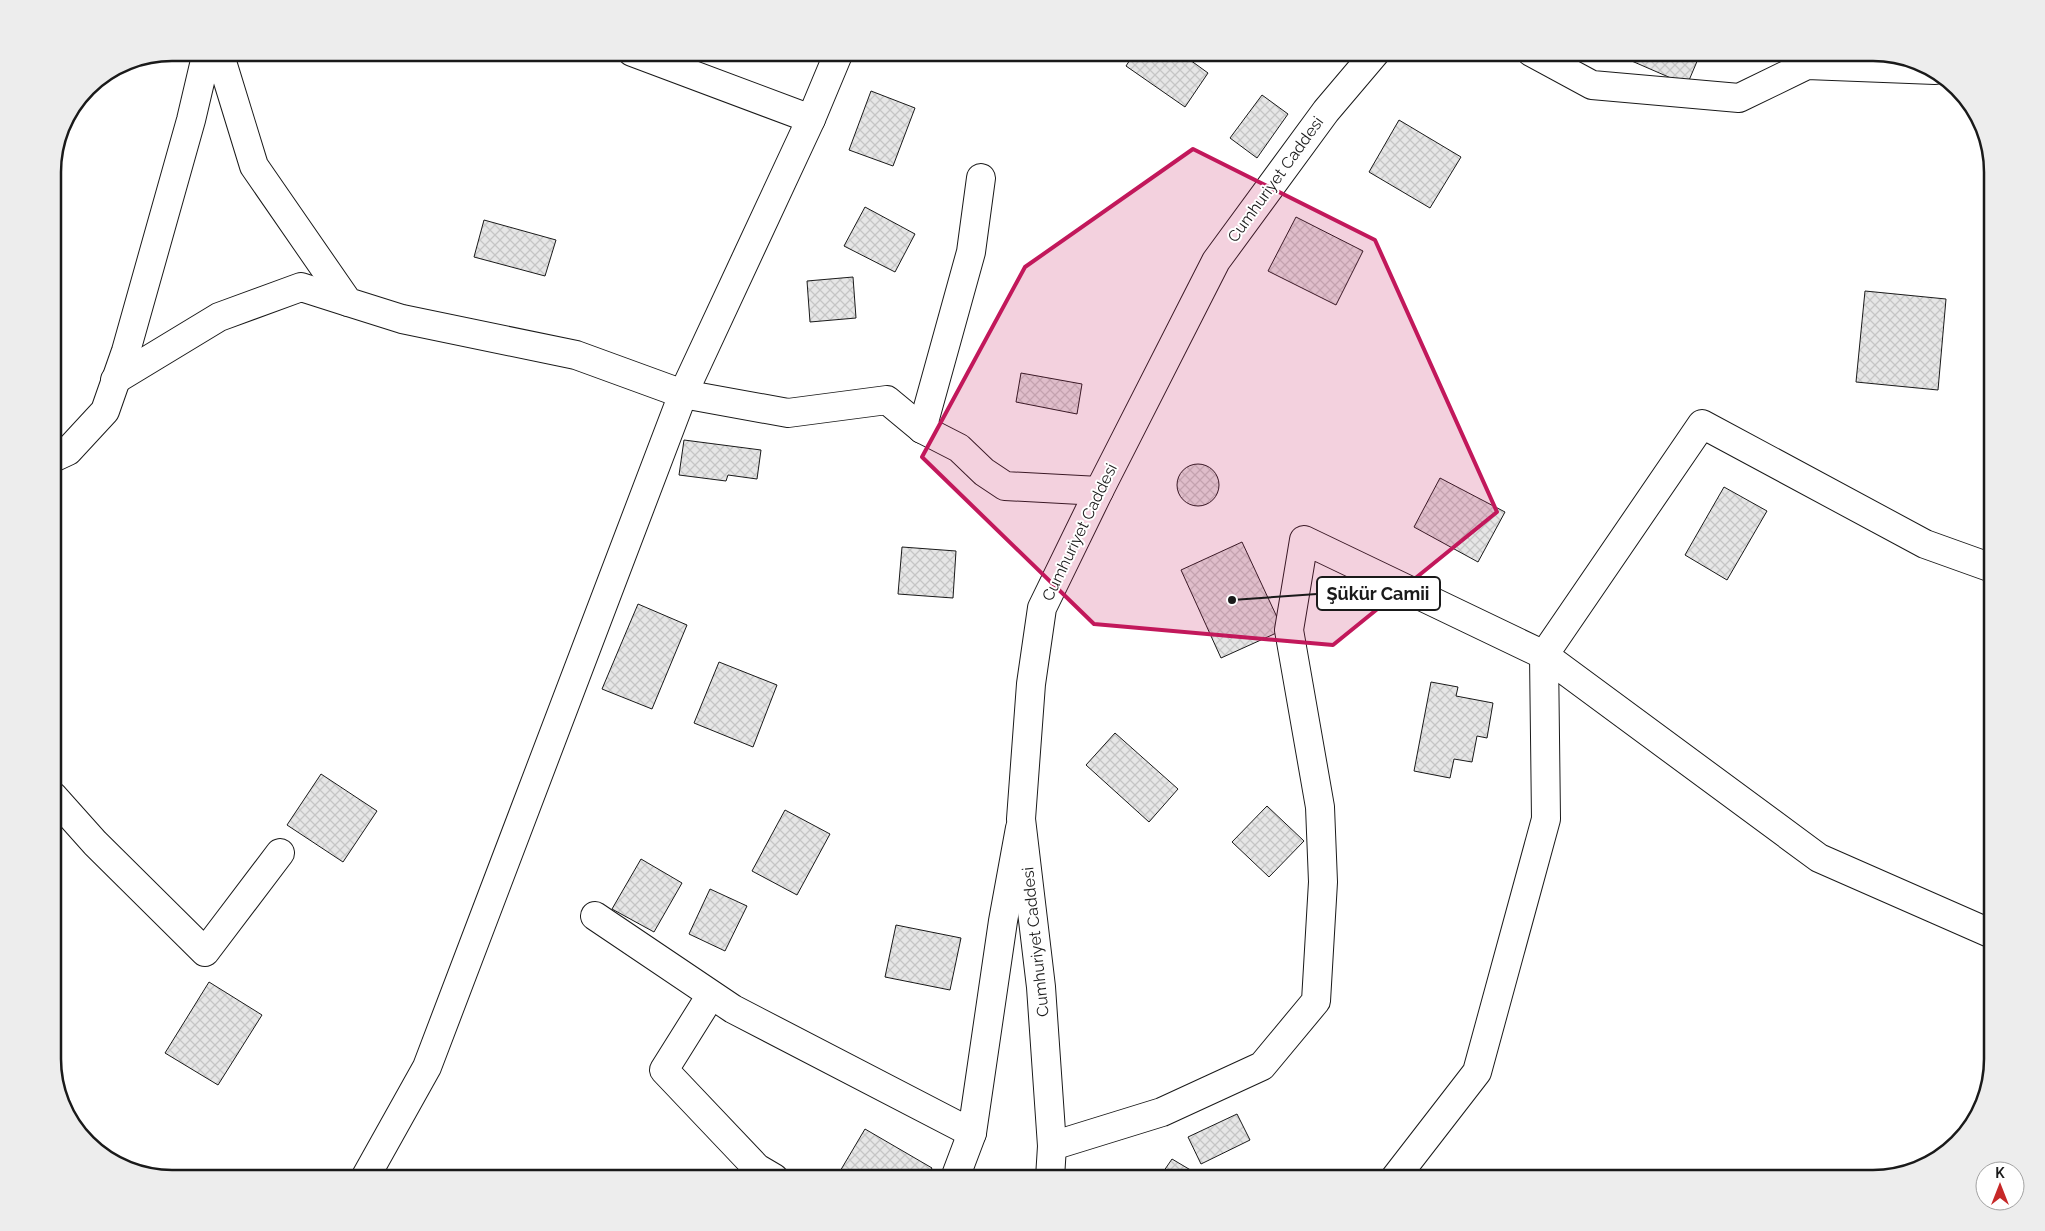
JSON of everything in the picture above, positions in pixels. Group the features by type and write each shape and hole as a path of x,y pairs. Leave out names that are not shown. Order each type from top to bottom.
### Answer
{"street":[{"path":"61,454 68,451 105,411 126,351 191,120 205,61"},
{"path":"222,61 254,166 348,302"},
{"path":"656,61 811,119"},
{"path":"369,1170 427,1067 683,394 811,119 835,61"},
{"name":"Cumhuriyet Caddesi","path":"1050,1170 1052,1146 1041,987 1021,819 1030,684 1042,608 1216,260 1326,110 1368,61"},
{"path":"1548,61 1592,85 1740,98 1807,65 1913,69"},
{"path":"922,429 971,252 981,178"},
{"path":"116,380 218,318 301,287 402,318 576,355 683,394 788,413 887,400 922,429 959,448 984,472 1005,486 1099,491"},
{"path":"1401,1170 1477,1072 1546,819 1544,655 1702,424 1925,544 1984,565"},
{"path":"1052,1146 1162,1112 1262,1066 1316,1001 1324,882 1320,807 1289,630 1304,540 1544,655 1819,858 1984,930"},
{"path":"61,805 95,844 205,952 280,853"},
{"path":"958,1170 972,1133 1003,921 1021,819"},
{"path":"595,916 733,1009 972,1133"},
{"path":"711,995 664,1070 760,1170"}],"highlighted area":[{"path":"1193,149 1375,240 1497,512 1333,645 1094,624 922,457 1025,267"}],"building":[{"path":"1129,61 1191,61 1208,73 1185,107 1126,66"},
{"path":"1632,61 1697,61 1687,85"},
{"path":"871,91 915,108 893,166 849,150"},
{"path":"1262,95 1288,114 1257,158 1230,138"},
{"path":"1399,120 1461,157 1430,208 1369,172"},
{"path":"865,207 915,234 895,272 844,246"},
{"path":"1296,217 1363,251 1336,305 1268,271"},
{"path":"484,220 556,240 545,276 474,257"},
{"path":"853,277 856,318 810,322 807,281"},
{"path":"1865,291 1946,299 1938,390 1856,382"},
{"path":"1021,373 1082,384 1077,414 1016,402"},
{"path":"684,440 761,450 757,479 728,475 726,481 679,475"},
{"path":"1194,464 1202,464 1213,470 1219,485 1213,500 1202,506 1194,506 1183,500 1177,489 1177,481 1183,470"},
{"path":"1440,478 1505,512 1478,562 1414,527"},
{"path":"1724,487 1767,511 1727,580 1685,555"},
{"path":"1242,542 1283,630 1221,658 1181,570"},
{"path":"902,547 956,551 953,598 898,594"},
{"path":"638,604 687,625 652,709 602,689"},
{"path":"719,662 777,685 753,747 694,723"},
{"path":"1431,682 1458,687 1456,696 1493,703 1487,738 1477,736 1472,762 1454,759 1450,778 1414,771"},
{"path":"1115,733 1178,789 1149,822 1086,765"},
{"path":"321,774 377,811 343,862 287,825"},
{"path":"1267,806 1304,841 1269,877 1232,842"},
{"path":"785,810 830,834 797,895 752,871"},
{"path":"641,859 682,883 654,932 612,909"},
{"path":"710,889 747,906 725,951 689,934"},
{"path":"896,925 961,938 950,990 885,977"},
{"path":"209,982 262,1015 218,1085 165,1053"},
{"path":"1237,1114 1250,1140 1201,1164 1188,1137"},
{"path":"865,1129 932,1168 931,1170 841,1170"},
{"path":"1172,1159 1191,1170 1164,1170"}],"place":[{"name":"Şükür Camii","path":"1232,600"}]}
